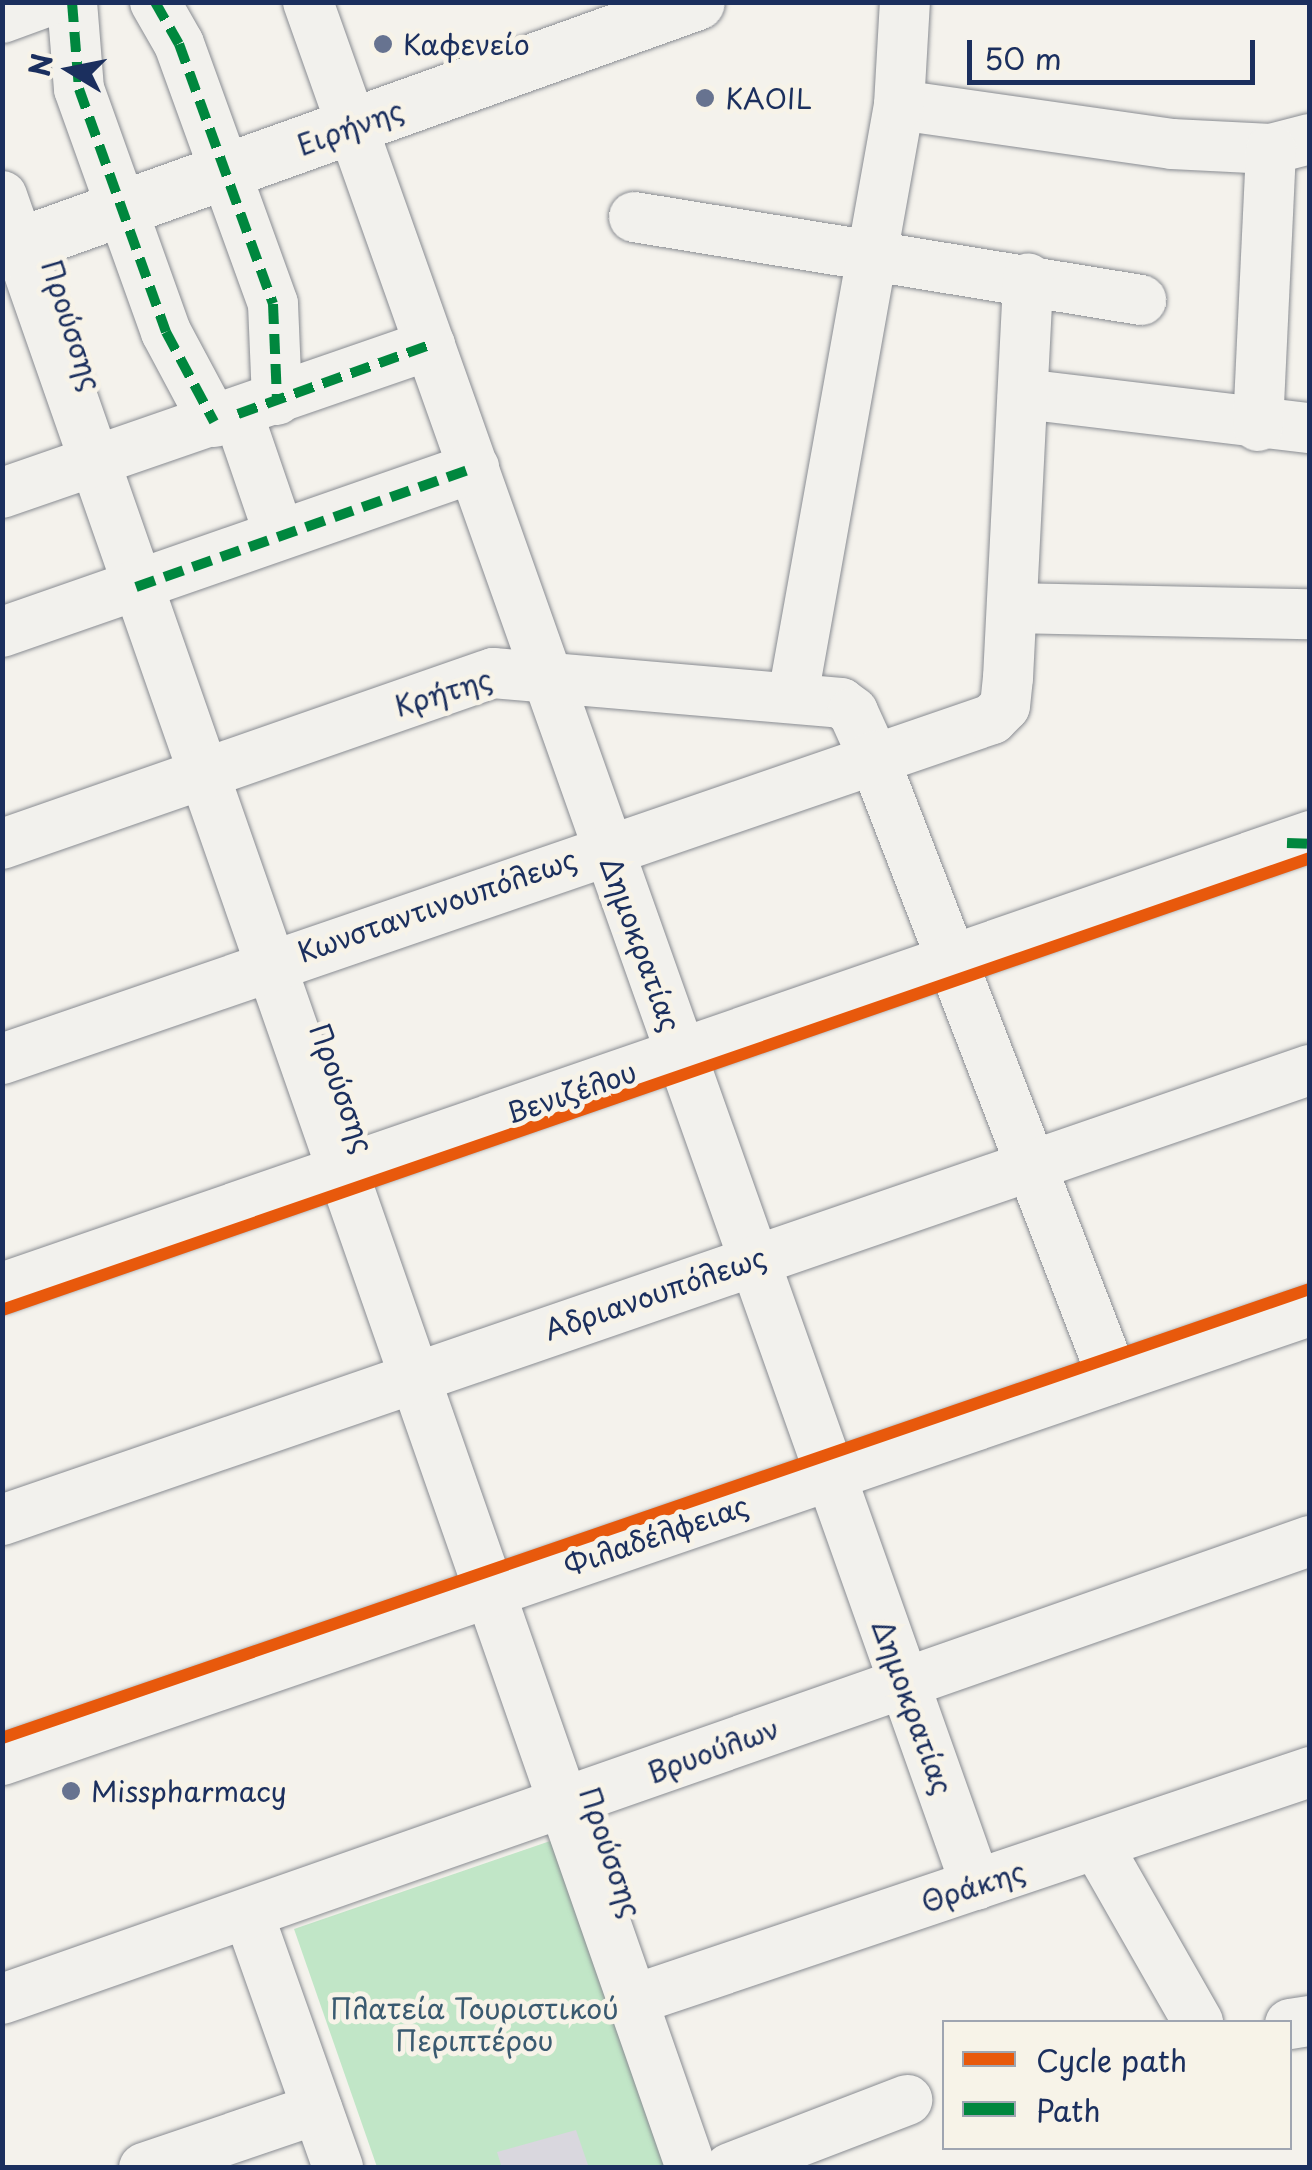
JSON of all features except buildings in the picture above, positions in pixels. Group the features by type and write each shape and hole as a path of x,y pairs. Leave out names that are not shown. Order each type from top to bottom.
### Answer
{"main road":[{"name":"Ειρήνης","path":"8,231 121,209 697,2"}],"street":[{"path":"2,18 46,2"},
{"path":"72,2 80,89 166,332 243,412 279,534"},
{"path":"155,2 179,44 273,304 243,412"},
{"name":"Δημοκρατίας","path":"308,2 976,1884"},
{"path":"792,696 899,105 905,2"},
{"path":"899,105 1172,144 1290,144 1258,426"},
{"path":"634,217 1141,300"},
{"name":"Προύσσης","path":"8,231 346,1170 636,1999 691,2168"},
{"name":"Κωνσταντινουπόλεως","path":"2,1059 270,962 992,719 1005,706 1028,279"},
{"path":"2,493 430,346"},
{"path":"1023,394 1258,426 1310,428"},
{"path":"2,632 474,468"},
{"path":"1012,608 1310,614"},
{"name":"Κρήτης","path":"2,844 492,673 841,702 853,712 873,756"},
{"path":"873,756 1112,1378"},
{"name":"Βενιζέλου","path":"2,1288 1302,841"},
{"name":"Αδριανουπόλεως","path":"2,1520 1030,1162 1310,1070"},
{"name":"Φιλαδέλφειας","path":"2,1760 1310,1311"},
{"name":"Βρυούλων","path":"2,1999 249,1916 1310,1542"},
{"name":"Θράκης","path":"636,1999 1310,1772"},
{"path":"1097,1844 1197,2020"},
{"path":"249,1916 338,2168"},
{"path":"730,2168 906,2100"},
{"path":"144,2168 317,2109"}],"green space":[{"name":"Πλατεία Τουριστικού Περιπτέρου","path":"556,1839 671,2167 377,2167 294,1929"}],"marked path":[{"path":"72,2 79,89 166,332 214,422"},
{"path":"155,2 179,44 273,304 277,400"},
{"path":"238,414 430,345"},
{"path":"136,587 474,468"},
{"path":"1287,843 1310,844"}],"cycle path":[{"path":"2,1310 1310,858"},
{"path":"2,1738 1310,1289"}],"place":[{"name":"Καφενείο","path":"383,44"},
{"name":"KAOIL","path":"705,98"},
{"name":"Misspharmacy","path":"71,1791"}]}
